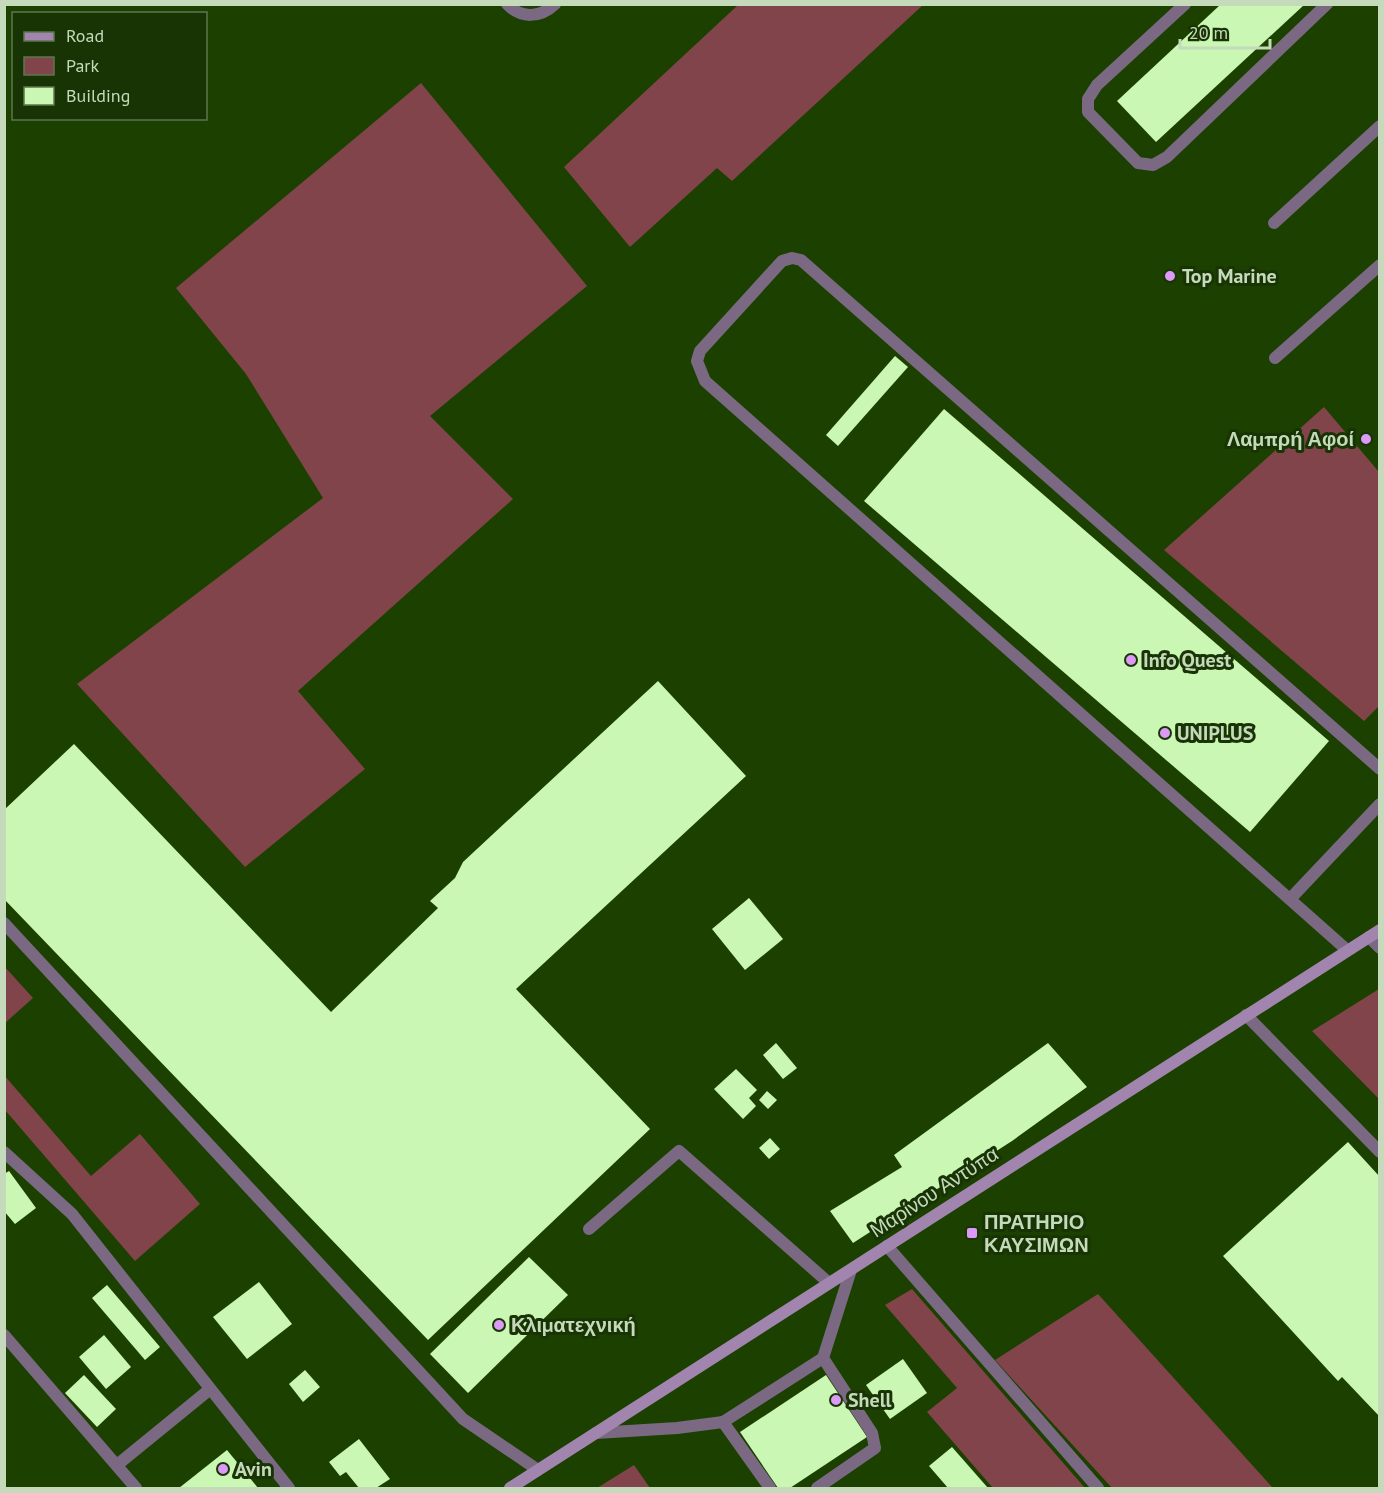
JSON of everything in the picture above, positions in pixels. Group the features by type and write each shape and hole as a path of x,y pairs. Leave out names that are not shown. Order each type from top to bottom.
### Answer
{"main road":[{"name":"Μαρίνου Αντύπα","path":"510,1488 1380,930"}],"street":[{"path":"507,4 514,12 528,16 548,11 555,4"},
{"path":"1185,4 1096,85 1088,99 1088,112 1138,163 1153,165 1167,157 1327,4"},
{"path":"1274,223 1380,126"},
{"path":"1347,950 705,381 697,361 700,351 782,261 792,258 801,260 1380,769"},
{"path":"1275,358 1380,265"},
{"path":"1291,898 1380,804"},
{"path":"4,923 463,1419 538,1470"},
{"path":"1368,937 1380,948"},
{"path":"1246,1015 1380,1152"},
{"path":"589,1229 679,1151 829,1283"},
{"path":"4,1152 72,1214 209,1390 290,1488"},
{"path":"887,1245 1098,1488"},
{"path":"596,1433 676,1428 723,1422 823,1358 851,1270"},
{"path":"4,1335 136,1488"},
{"path":"817,1488 875,1448 872,1433 823,1358"},
{"path":"117,1465 209,1390"},
{"path":"723,1422 770,1488"}],"green space":[{"path":"738,5 923,5 732,181 717,168 630,247 564,167"},
{"path":"421,83 587,286 430,416 513,499 298,691 365,769 245,867 77,684 323,498 246,374 176,288"},
{"path":"1324,407 1379,472 1379,706 1364,721 1164,550"},
{"path":"4,966 33,998 5,1023 4,1023"},
{"path":"1379,989 1379,1099 1312,1031"},
{"path":"4,1075 91,1176 140,1134 200,1204 135,1261 5,1110"},
{"path":"912,1289 1085,1488 993,1488 927,1412 957,1388 885,1305"},
{"path":"1098,1294 1273,1488 1112,1488 995,1360"},
{"path":"634,1465 650,1488 597,1488"}],"building":[{"path":"1220,5 1304,5 1156,142 1117,101"},
{"path":"895,356 908,367 838,446 826,435"},
{"path":"944,409 1329,741 1250,832 864,501"},
{"path":"658,681 746,776 516,989 650,1129 428,1340 4,899 4,810 74,744 331,1012 438,908 430,901 455,878 463,862"},
{"path":"749,898 783,939 745,970 712,929"},
{"path":"776,1043 797,1068 783,1079 763,1055"},
{"path":"1048,1043 1087,1087 1012,1141 853,1243 830,1211 902,1167 894,1155"},
{"path":"736,1069 757,1090 749,1098 756,1106 743,1119 714,1089"},
{"path":"767,1091 777,1100 768,1109 759,1100"},
{"path":"770,1138 780,1149 769,1159 759,1148"},
{"path":"1348,1142 1380,1177 1380,1417 1342,1377 1338,1381 1223,1256"},
{"path":"9,1171 36,1208 15,1224 4,1211 4,1174"},
{"name":"Κλιματεχνική","path":"529,1257 568,1295 468,1393 430,1354"},
{"path":"259,1282 292,1324 247,1359 213,1317"},
{"path":"107,1285 160,1347 145,1360 92,1298"},
{"path":"104,1335 131,1367 106,1389 79,1357"},
{"path":"903,1359 927,1393 890,1419 866,1385"},
{"path":"305,1370 320,1387 303,1402 289,1384"},
{"path":"84,1375 116,1409 97,1427 65,1393"},
{"path":"826,1375 867,1437 790,1488 778,1488 740,1432"},
{"path":"359,1439 390,1479 376,1488 359,1488 346,1472 340,1476 329,1462"},
{"path":"952,1447 988,1488 948,1488 929,1466"},
{"name":"Avin","path":"227,1450 258,1488 179,1488"}],"place":[{"name":"Top Marine","path":"1170,276"},
{"name":"Λαμπρή Αφοί","path":"1366,439"},
{"name":"Info Quest","path":"1131,660"},
{"name":"UNIPLUS","path":"1165,733"},
{"name":"ΠΡΑΤΗΡΙΟ ΚΑΥΣΙΜΩΝ","path":"972,1233"},
{"name":"Κλιματεχνική","path":"499,1325"},
{"name":"Shell","path":"836,1400"},
{"name":"Avin","path":"223,1469"}]}
